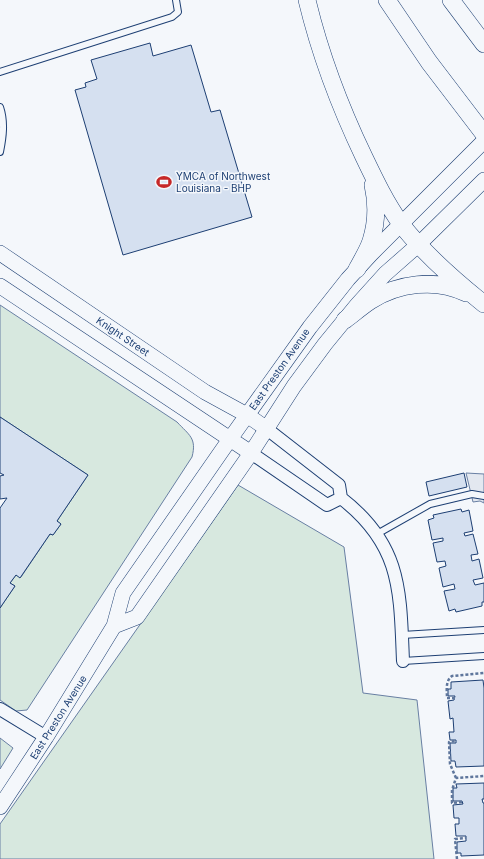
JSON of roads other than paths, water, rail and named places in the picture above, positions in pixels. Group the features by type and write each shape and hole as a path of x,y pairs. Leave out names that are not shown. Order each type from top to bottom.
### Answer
{"main road":[{"path":"307,0 328,72 354,137 379,189 401,223 418,245 481,302"},
{"path":"387,0 428,62 484,134"},
{"path":"452,0 484,44"},
{"path":"357,269 371,241 376,217 376,199 368,167"},
{"path":"345,320 388,291 410,285 426,284 444,286 462,291 481,302"}],"street":[{"name":"East Preston Avenue","path":"0,807 46,737 114,626 123,593 310,326 357,269 484,141"},
{"path":"114,626 137,617 251,453 294,386 345,320 385,274 418,245 484,180"},
{"name":"Knight Street","path":"0,253 205,392 247,415 267,429"},
{"path":"0,286 327,505 341,498"},
{"path":"267,429 339,485 341,498 355,509 377,534 390,559 396,579 400,605 403,661"},
{"path":"0,709 46,737"}],"lane":[{"path":"0,72 172,17 178,12 176,0"},
{"path":"0,107 3,116 3,137 0,152"},
{"path":"377,534 430,504 472,494 484,496"},
{"path":"402,635 484,630"},
{"path":"403,661 484,656"}],"place":[{"name":"YMCA of Northwest Louisiana - BHP","path":"164,182"}]}
